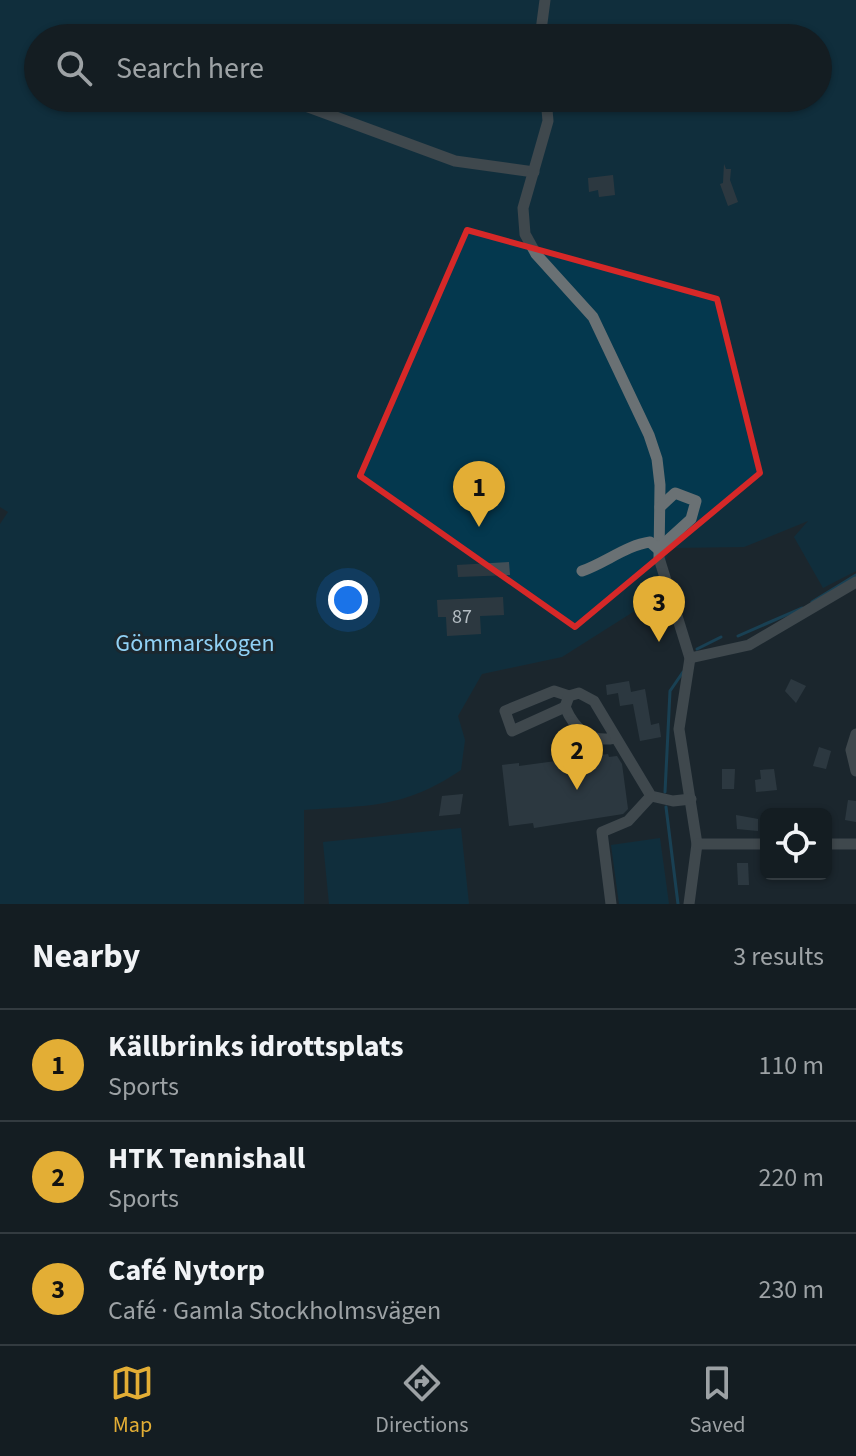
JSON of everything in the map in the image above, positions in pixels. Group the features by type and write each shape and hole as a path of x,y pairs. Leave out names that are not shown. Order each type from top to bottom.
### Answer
{"street":[{"path":"542,24 545,0"},
{"path":"322,112 455,161 534,172"},
{"path":"547,112 548,121 523,208 525,234 536,254 586,307 605,340 626,394 654,448 660,485 658,549 668,595 690,658 679,729 697,844 689,904"},
{"path":"658,549 691,519 696,501 675,493 659,508"},
{"path":"582,571 607,562 640,543 650,542 658,549"},
{"path":"690,658 749,645 856,582"},
{"path":"615,738 592,740 567,701 554,691 505,711 512,731 567,701 579,693 594,701 651,796 673,801 691,799"},
{"path":"856,734 851,750 856,771"},
{"path":"611,904 602,832 628,821 651,796"},
{"path":"697,844 760,844"},
{"path":"832,844 856,844"}],"highlighted area":[{"path":"467,230 717,299 760,473 575,627 360,476"}],"green space":[{"name":"Gömmarskogen","path":"0,0 856,0 856,571 823,588 794,537 808,521 744,547 670,548 652,600 562,657 482,674 458,716 465,740 461,770 421,792 386,803 304,810 304,904 0,904 0,524 8,512 0,507"},
{"path":"461,828 469,904 329,904 323,842"},
{"path":"660,838 669,904 619,904 611,845"}],"building":[{"path":"724,164 726,169 731,169 730,180 738,202 728,206 720,184 723,183"},
{"path":"613,175 615,195 599,197 598,190 589,192 588,178"},
{"path":"509,562 510,575 458,577 457,565"},
{"path":"503,597 504,615 480,616 481,634 447,636 446,617 438,617 437,600"},
{"path":"791,679 806,686 796,703 785,691"},
{"path":"629,681 631,692 645,689 651,725 659,723 661,737 640,741 633,704 620,706 618,693 607,695 606,685"},
{"path":"819,747 831,751 826,769 813,766"},
{"path":"608,754 609,757 617,756 622,764 628,809 623,814 534,828 533,823 509,826 502,765 519,763 519,766"},
{"path":"722,769 735,769 734,789 722,789"},
{"path":"774,769 777,790 756,792 755,780 761,779 760,770"},
{"path":"463,794 460,814 439,816 442,796"},
{"path":"848,800 856,801 856,822 845,820"},
{"path":"736,815 758,819 758,831 737,829"},
{"path":"737,863 748,863 749,885 738,885"}],"waterway":[{"path":"812,602 856,575"},
{"path":"738,636 802,608"},
{"path":"697,649 721,637"},
{"path":"665,792 670,691 683,672"},
{"path":"666,807 678,904"}],"place":[{"name":"Källbrinks idrottsplats","path":"479,527"},
{"name":"Café Nytorp","path":"659,642"},
{"name":"HTK Tennishall","path":"577,790"}]}
